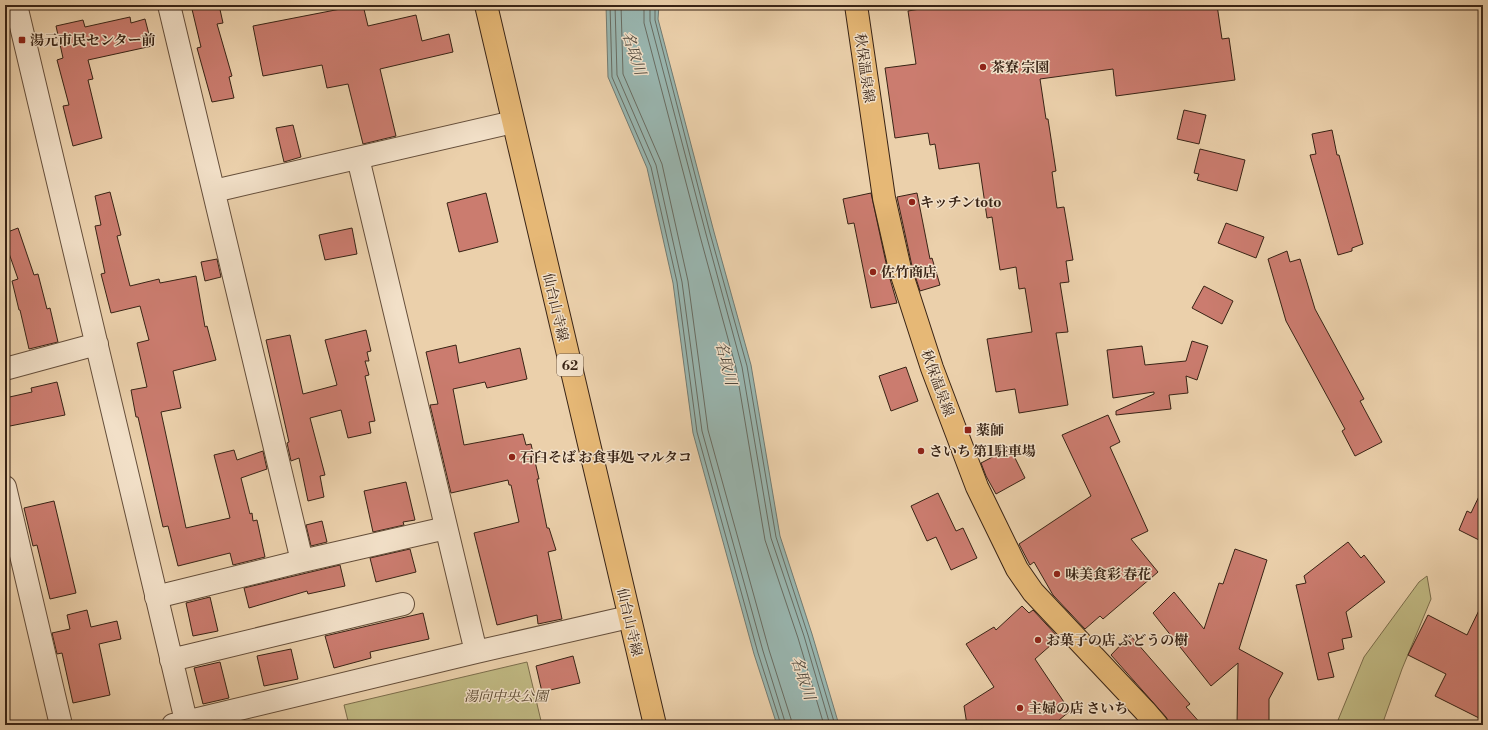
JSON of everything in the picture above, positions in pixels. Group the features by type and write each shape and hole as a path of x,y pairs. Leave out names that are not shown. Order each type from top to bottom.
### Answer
{"main road":[{"name":"仙台山寺線","path":"486,5 655,725"},
{"name":"秋保温泉線","path":"856,5 884,198 900,269 932,368 977,487 1017,568 1033,592 1157,725"}],"street":[{"path":"16,5 171,660 182,724 476,652 629,617"},
{"path":"169,5 302,561"},
{"path":"214,191 513,122"},
{"path":"358,158 476,652"},
{"path":"5,368 97,344"},
{"path":"5,487 8,512 60,725"},
{"path":"156,597 302,561 446,528"},
{"path":"171,660 403,604"}],"green space":[{"path":"1427,576 1431,599 1402,669 1382,725 1336,725 1364,657 1419,582"},
{"name":"湯向中央公園","path":"527,662 542,725 349,725 344,705"}],"water":[{"name":"名取川","path":"606,5 659,5 658,19 714,232 751,365 780,536 812,634 839,725 777,725 754,654 693,433 673,283 647,168 608,77"}],"building":[{"path":"191,5 219,5 223,23 217,24 232,76 229,77 234,98 212,102 197,48 201,47"},
{"path":"363,5 368,26 416,15 422,41 449,34 453,52 380,69 396,136 363,144 348,84 327,88 322,65 263,76 253,26"},
{"path":"944,5 1217,5 1222,39 1229,38 1235,80 1116,96 1113,69 1040,79 1056,171 1052,172 1057,208 1064,207 1073,260 1066,261 1069,282 1060,283 1068,332 1056,333 1068,405 1019,413 1015,389 996,392 987,339 1032,332 1025,288 1019,289 1016,267 1000,270 992,217 987,218 979,163 939,169 935,144 930,145 928,133 895,138 885,68 916,64 908,11"},
{"path":"130,17 131,23 145,19 152,46 88,60 93,79 88,80 102,138 73,146 63,106 69,105 57,60 63,58 56,26 83,20 85,27"},
{"path":"1184,110 1206,115 1199,144 1177,139"},
{"path":"293,125 301,157 284,162 276,128"},
{"path":"1332,130 1337,155 1339,155 1363,244 1352,248 1352,251 1338,255 1310,155 1316,154 1312,134"},
{"path":"1200,149 1245,160 1237,191 1197,180 1199,174 1194,173"},
{"path":"110,192 121,235 117,236 130,286 159,279 160,283 196,276 205,327 207,326 216,360 173,371 181,408 161,412 186,528 230,518 214,455 234,450 237,460 263,451 267,469 241,478 250,514 252,513 253,521 257,520 265,557 233,565 230,553 178,566 168,526 163,527 138,417 136,417 131,390 147,387 137,343 149,340 140,306 111,313 101,274 105,273 95,226 101,225 95,196"},
{"path":"486,193 498,242 459,252 447,203"},
{"path":"871,193 888,272 897,303 871,308 854,223 848,224 843,199"},
{"path":"917,193 930,259 932,258 940,285 920,291 912,266 897,197"},
{"path":"1226,223 1264,237 1256,258 1218,243"},
{"path":"18,228 34,275 38,274 47,309 50,308 58,342 29,349 12,281 18,279 5,242 5,233"},
{"path":"352,228 357,254 325,260 319,235"},
{"path":"1287,251 1290,262 1300,259 1315,309 1364,399 1360,401 1382,442 1355,456 1342,431 1345,429 1286,321 1268,259"},
{"path":"217,259 221,277 205,281 201,262"},
{"path":"1204,286 1233,301 1222,324 1192,308"},
{"path":"366,330 371,351 367,352 369,361 365,361 369,375 365,376 375,421 369,422 371,433 348,438 341,410 310,418 325,475 320,476 324,497 308,501 299,458 291,461 287,443 289,442 266,340 290,335 303,394 337,385 325,340"},
{"path":"1192,341 1208,346 1197,380 1186,376 1188,393 1169,395 1171,409 1116,415 1116,411 1154,394 1154,392 1113,398 1107,350 1142,346 1145,365 1186,361"},
{"path":"456,345 459,363 520,348 527,379 487,388 485,382 453,389 464,445 523,434 526,445 531,444 539,479 537,479 547,528 549,528 556,550 548,552 562,619 538,624 537,615 497,625 474,533 519,522 511,485 509,485 508,480 451,493 430,405 438,404 426,352"},
{"path":"906,367 918,401 891,411 879,376"},
{"path":"57,382 65,415 5,427 5,398 32,392 31,388"},
{"path":"1108,415 1120,442 1110,447 1148,531 1131,539 1158,572 1103,619 1100,616 1085,629 1053,595 1034,562 1030,565 1019,544 1091,496 1062,435"},
{"path":"1010,448 1025,478 996,494 981,463"},
{"path":"406,482 415,520 403,522 404,525 373,532 364,491"},
{"path":"1483,488 1483,542 1459,530 1467,511 1471,513"},
{"path":"938,493 956,531 963,528 977,558 951,570 936,537 927,541 911,506"},
{"path":"54,501 76,593 50,599 37,545 33,546 24,508"},
{"path":"322,521 327,542 311,546 306,525"},
{"path":"1348,542 1361,558 1364,555 1385,582 1346,612 1352,637 1342,639 1344,649 1328,653 1334,677 1318,680 1296,585 1306,583 1304,576"},
{"path":"410,549 416,572 376,582 370,558"},
{"path":"1235,549 1267,560 1239,649 1283,673 1269,699 1269,725 1237,725 1238,663 1211,686 1153,613 1174,592 1204,629 1219,583 1223,584"},
{"path":"340,565 345,586 308,594 307,591 249,608 244,588"},
{"path":"210,597 218,631 193,636 186,603"},
{"path":"1483,602 1483,720 1435,696 1446,674 1408,655 1428,615 1467,635"},
{"path":"1022,606 1029,613 1033,610 1059,638 1035,659 1070,711 1053,725 967,725 964,706 994,687 966,644 994,627 996,630"},
{"path":"87,610 91,627 117,621 121,639 99,644 110,695 73,703 62,653 57,654 52,633 70,629 67,615"},
{"path":"423,613 429,639 370,652 371,658 334,668 325,636"},
{"path":"1130,635 1190,704 1186,707 1202,725 1171,725 1166,717 1111,655"},
{"path":"291,649 298,679 264,686 257,656"},
{"path":"573,656 580,683 542,692 536,666"},
{"path":"220,662 229,698 203,704 194,668"}],"place":[{"name":"湯元市民センター前","path":"22,40"},
{"name":"茶寮 宗園","path":"983,67"},
{"name":"キッチンtoto","path":"912,202"},
{"name":"佐竹商店","path":"873,272"},
{"name":"薬師","path":"968,430"},
{"name":"さいち 第1駐車場","path":"921,451"},
{"name":"石臼そば お食事処 マルタコ","path":"512,457"},
{"name":"味美食彩 春花","path":"1057,574"},
{"name":"お菓子の店 ぶどうの樹","path":"1038,640"},
{"name":"主婦の店 さいち","path":"1020,708"}]}
